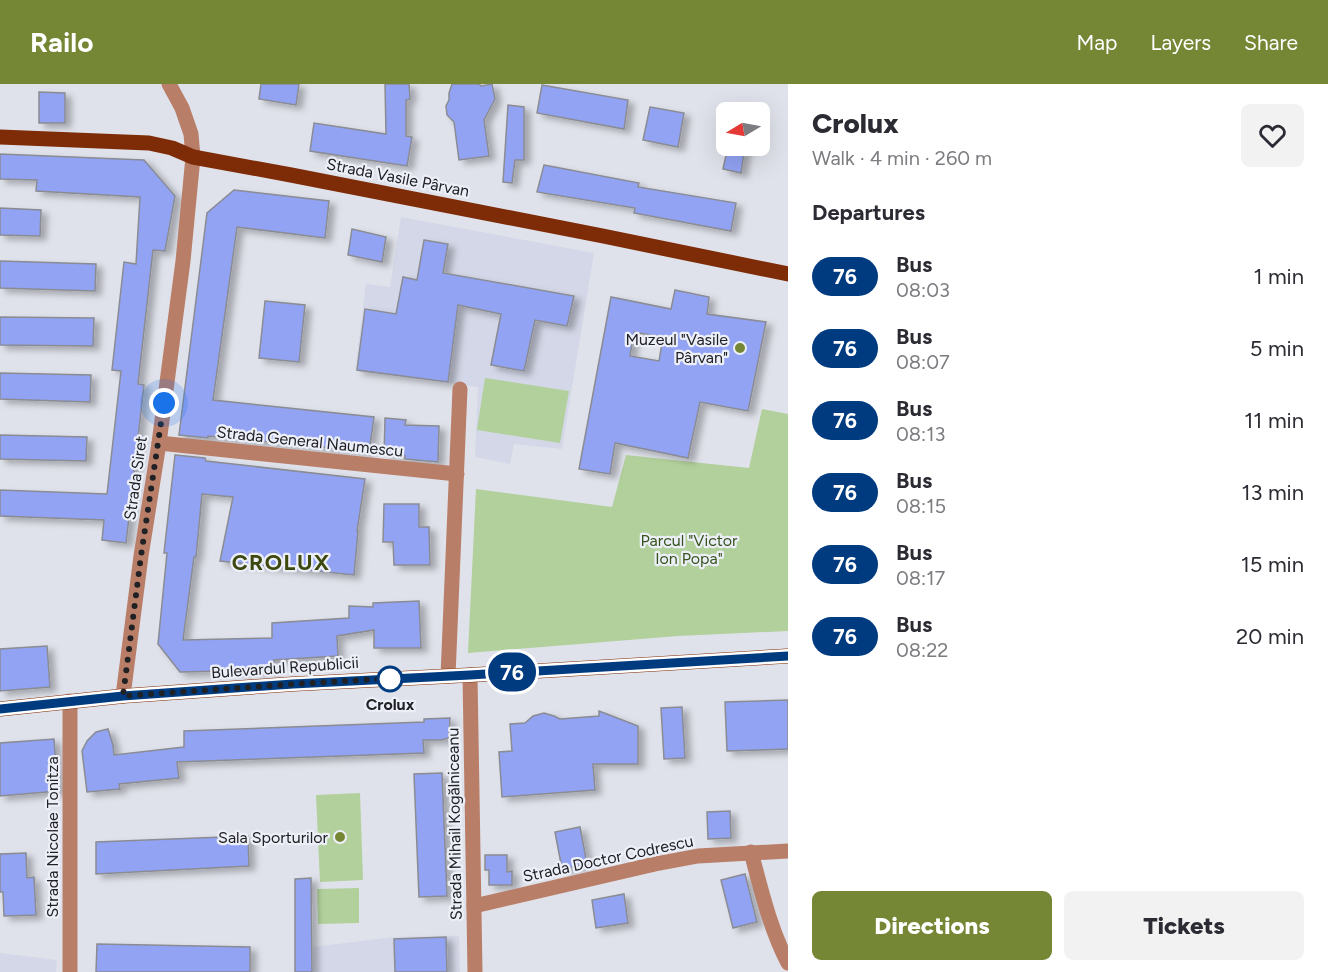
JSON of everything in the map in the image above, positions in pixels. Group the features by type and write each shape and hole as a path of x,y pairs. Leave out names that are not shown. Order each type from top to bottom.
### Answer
{"main road":[{"name":"Strada Vasile Pârvan","path":"0,137 149,143 172,148 193,157 545,224 788,274"},
{"name":"Bulevardul Republicii","path":"0,709 123,696 293,684 788,656"}],"street":[{"name":"Strada Siret","path":"123,696 183,261 193,157 191,134 182,108 169,84"},
{"path":"448,676 460,389"},
{"name":"Strada General Naumescu","path":"159,443 457,474"},
{"name":"Strada Mihail Kogălniceanu","path":"470,675 475,972"},
{"name":"Strada Nicolae Tonitza","path":"70,701 70,972"},
{"name":"Strada Doctor Codrescu","path":"474,906 698,856 788,850"},
{"path":"751,852 773,927 788,963"}],"shaded area":[{"path":"401,217 594,253 562,449 514,444 510,464 475,457 478,387 355,371 366,284 390,287"},
{"path":"459,936 460,972 313,972 313,947 393,937"},
{"path":"0,953 57,960 56,972 0,972"}],"green space":[{"path":"485,378 569,391 560,443 477,430"},
{"name":"Parcul \"Victor Ion Popa\"","path":"762,409 788,414 788,631 678,636 468,653 476,489 612,507 626,455 749,468"},
{"name":"Sala Sporturilor","path":"360,793 363,880 320,882 316,795"},
{"path":"359,888 359,923 318,924 317,889"}],"building":[{"path":"261,84 299,84 296,105 259,99"},
{"path":"385,84 409,84 410,99 406,100 406,136 412,137 407,166 310,151 314,123 386,134"},
{"path":"452,84 479,84 481,86 492,84 495,99 484,120 489,156 459,160 454,122 447,115 446,106"},
{"path":"542,85 628,100 624,129 537,113"},
{"path":"39,92 65,93 65,123 39,123"},
{"path":"508,105 524,107 524,160 515,160 512,183 503,182"},
{"path":"650,107 684,113 678,147 643,140"},
{"path":"0,154 144,160 175,196 165,251 153,250 138,384 144,385 126,543 102,540 104,520 0,516 0,490 107,494 121,371 112,370 124,262 136,264 140,197 36,191 37,180 0,179"},
{"path":"726,156 744,156 741,173 723,169"},
{"path":"544,165 639,183 638,187 736,203 731,231 634,213 635,208 537,192"},
{"path":"234,190 329,201 325,238 237,227 213,400 374,417 369,452 179,435 207,213"},
{"path":"0,208 41,210 40,236 0,235"},
{"path":"352,229 386,237 382,262 348,255"},
{"path":"424,240 448,244 443,273 574,296 567,326 535,320 524,371 491,365 501,314 458,305 448,382 357,370 365,309 396,314 403,277 417,280"},
{"path":"0,261 96,264 95,291 0,288"},
{"path":"675,290 709,297 707,314 766,322 748,411 700,402 688,458 615,443 610,474 579,469 611,297 671,309","holes":["634,332 663,337 659,361 630,356"]},
{"path":"265,301 305,305 299,362 259,358"},
{"path":"0,317 94,318 93,346 0,345"},
{"path":"0,373 91,375 90,402 0,399"},
{"path":"385,418 406,420 405,425 439,426 438,462 405,459 405,456 384,454"},
{"path":"0,435 87,437 86,461 0,459"},
{"path":"175,455 205,458 206,461 365,479 357,531 354,575 220,561 233,497 202,494 196,557 194,557 183,640 272,638 272,623 349,618 349,606 373,607 373,603 419,601 421,648 374,648 374,630 337,636 338,656 274,660 274,670 180,672 158,644 167,553 164,553"},
{"path":"384,504 419,504 419,527 429,527 430,565 394,565 393,542 383,542"},
{"path":"47,646 50,687 0,691 0,649"},
{"path":"788,700 788,749 727,751 725,702"},
{"path":"682,707 685,758 664,759 661,708"},
{"path":"599,711 638,726 638,764 593,764 595,790 502,797 499,752 512,751 510,724 525,723 533,716 544,713 560,719 599,716"},
{"path":"450,718 449,738 423,740 424,753 177,762 179,778 119,784 120,789 87,792 82,751 87,741 96,732 108,729 114,755 184,747 184,731 424,722 424,719"},
{"path":"54,739 58,791 0,796 0,743"},
{"path":"442,773 447,896 419,897 414,774"},
{"path":"730,811 731,838 708,839 707,812"},
{"path":"580,827 587,864 562,869 555,832"},
{"path":"248,836 249,866 96,874 96,842"},
{"path":"26,853 27,878 34,877 36,915 4,916 3,892 0,892 0,854"},
{"path":"485,855 507,855 507,872 512,871 512,885 489,885 489,870 485,870"},
{"path":"745,874 757,922 733,928 721,880"},
{"path":"311,878 312,972 295,972 295,879"},
{"path":"624,894 628,923 596,928 592,900"},
{"path":"446,937 447,972 395,972 394,939"},
{"path":"97,944 250,947 250,972 96,972"}],"bus line":[{"name":"76","path":"0,709 123,696 293,684 788,656"}],"place":[{"name":"Muzeul \"Vasile Pârvan\"","path":"740,348"},
{"name":"Crolux","path":"390,679"},
{"name":"Sala Sporturilor","path":"340,837"}],"district":[{"name":"CROLUX","path":"281,562"}],"route":[{"path":"164,403 123,696 400,678 390,679"}]}
